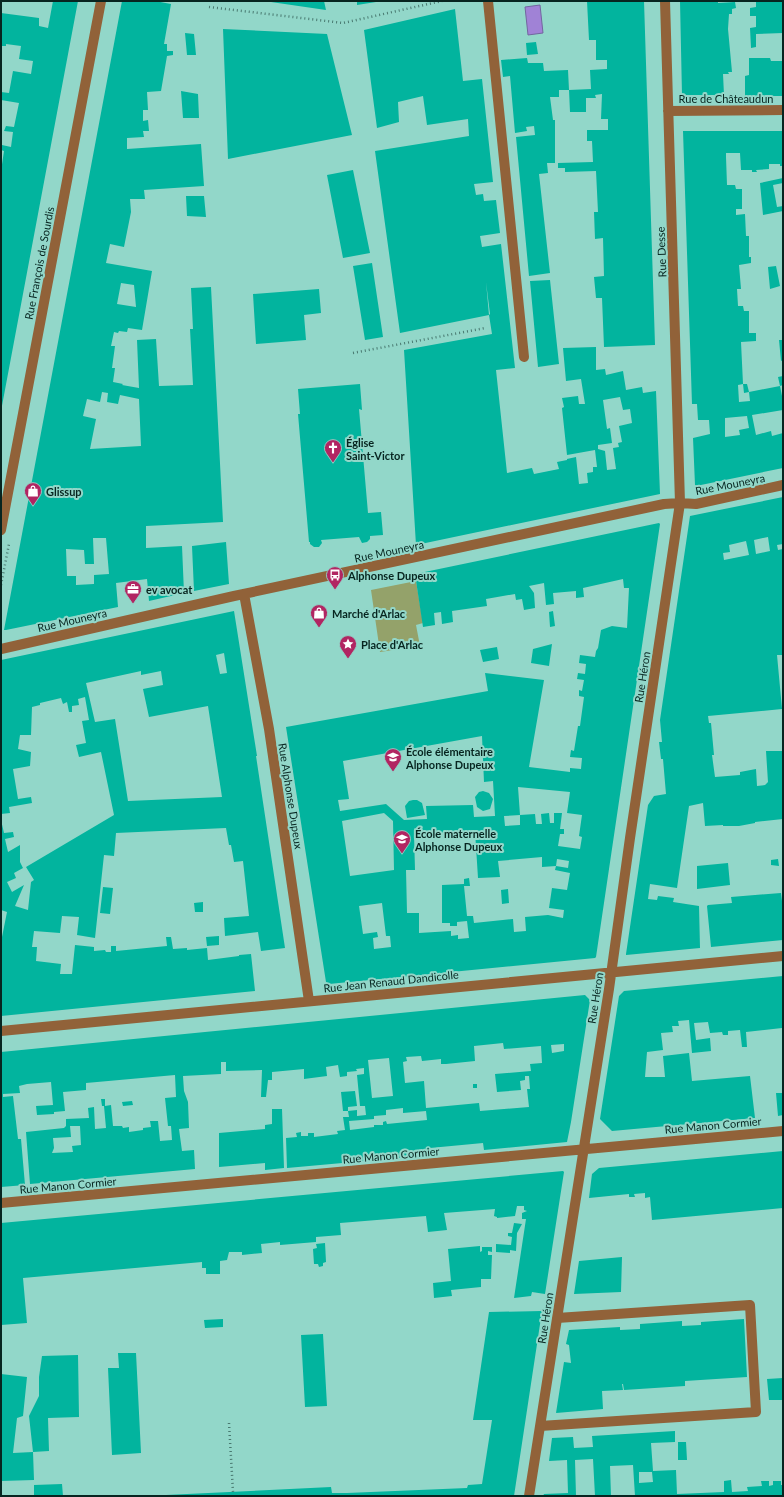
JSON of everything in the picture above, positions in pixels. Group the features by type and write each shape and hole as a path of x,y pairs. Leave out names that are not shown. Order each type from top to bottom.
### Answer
{"street":[{"name":"Rue François de Sourdis","path":"1,530 101,1"},
{"path":"488,1 524,356"},
{"name":"Rue Desse","path":"665,1 680,503"},
{"name":"Rue de Châteaudun","path":"668,111 783,110"},
{"name":"Rue Mouneyra","path":"1,649 244,594 664,504 696,504 783,485"},
{"name":"Rue Héron","path":"529,1496 611,973 680,503"},
{"name":"Rue Alphonse Dupeux","path":"244,594 269,729 309,1001"},
{"name":"Rue Jean Renaud Dandicolle","path":"1,1031 783,956"},
{"name":"Rue Manon Cormier","path":"1,1203 783,1131"},
{"path":"540,1426 756,1412 750,1305 557,1318"}],"path":[{"path":"208,7 343,23 442,1"},
{"path":"353,353 485,328"},
{"path":"229,1423 233,1492"}],"green space":[{"path":"416,581 423,623 416,625 420,646 380,652 371,590"}],"shaded area":[{"path":"540,5 543,33 528,35 525,7"}],"building":[{"path":"53,1 78,1 1,411 1,171 4,151 1,150 2,145 11,147 13,132 4,131 6,126 14,127 19,103 1,100 1,92 9,93 13,71 31,74 33,61 19,59 21,46 6,44 6,46 1,46 1,13 39,18 39,26 48,28"},
{"path":"122,1 155,1 171,4 164,44 167,44 167,51 173,51 173,55 167,56 161,91 147,92 148,110 143,110 143,121 148,120 149,131 143,131 144,137 127,138 127,149 201,144 204,186 144,190 145,199 130,199 131,212 124,247 110,244 106,263 152,271 142,330 128,328 127,332 114,332 111,346 115,346 112,368 115,368 113,382 139,388 137,340 156,339 159,386 193,385 190,329 193,329 191,288 211,287 223,522 146,526 146,548 182,546 184,593 149,601 147,579 116,583 118,607 4,630","holes":["121,283 134,285 136,307 117,304","102,392 108,393 107,402 118,404 120,395 139,399 141,446 90,449 96,419 83,416 87,399 100,402","93,538 106,538 109,574 94,575 94,584 76,585 76,576 67,576 66,549 84,550 85,564 94,564"]},
{"path":"324,1 326,10 271,2"},
{"path":"357,1 376,1 376,2 357,5"},
{"path":"587,1 644,1 655,345 604,347 602,298 596,298 594,277 604,276 603,238 595,239 594,212 598,212 596,171 565,172 565,168 558,168 558,163 593,162 592,141 587,141 587,130 608,130 608,119 601,119 602,94 595,95 596,98 586,98 586,112 570,112 569,90 591,89 590,70 607,69 607,60 596,60 596,40 589,40"},
{"path":"680,1 718,1 718,3 735,2 736,8 732,9 732,14 729,14 728,29 732,72 728,72 729,74 723,74 724,95 682,95"},
{"path":"756,1 783,1 783,33 756,34 756,47 751,48 750,28 756,27 756,16 750,16 750,8 756,7"},
{"path":"455,9 463,81 482,79 493,182 474,184 476,195 483,194 484,201 496,200 500,233 480,236 482,247 501,244 515,368 496,370 507,473 532,468 534,474 559,469 557,462 576,457 579,484 588,483 587,473 593,472 593,467 597,467 595,450 567,455 562,408 564,407 562,398 578,396 579,404 585,404 581,379 566,381 563,348 596,347 596,370 605,369 606,375 623,371 626,390 642,387 643,393 656,391 660,494 416,545 404,350 492,334 489,315 400,333 375,151 469,136 468,119 427,125 423,96 398,102 399,122 377,128 364,30","holes":["486,282 490,314 489,315","620,397 623,410 630,409 632,423 619,426 622,442 618,443 619,447 613,448 616,469 607,470 605,451 598,449 598,445 612,443 610,428 607,429 603,400"]},
{"path":"223,29 327,34 352,135 228,159"},
{"path":"185,33 194,34 196,55 187,55"},
{"path":"536,42 538,54 527,55 526,43"},
{"path":"527,58 528,63 543,63 544,71 568,70 569,90 559,90 559,97 550,97 553,120 555,120 555,163 547,163 548,173 539,174 550,273 529,276 516,137 535,135 534,126 526,127 527,131 515,133 510,76 503,77 501,60"},
{"path":"749,58 770,58 771,61 783,61 783,96 745,96 745,76 749,75"},
{"path":"181,91 198,94 199,118 183,118"},
{"path":"683,131 783,131 783,166 780,166 780,164 769,164 769,169 756,170 757,172 752,172 752,170 741,170 740,153 726,153 726,157 727,185 735,185 736,189 742,189 742,209 736,209 736,215 745,214 746,236 749,236 749,257 751,257 751,263 739,265 741,289 737,289 738,306 743,306 744,311 749,311 749,333 756,333 756,341 741,342 743,384 738,385 739,402 750,401 749,392 780,386 783,410 752,415 756,435 771,431 772,436 783,433 783,468 696,486 693,438 710,434 709,420 698,420 697,404 692,404","holes":["747,416 749,428 739,430 740,435 725,437 725,418"]},
{"path":"353,170 370,253 343,258 327,175"},
{"path":"783,178 783,183 773,185 777,207 783,206 783,211 763,215 760,183"},
{"path":"186,196 204,196 206,217 187,216"},
{"path":"372,263 383,337 365,340 353,266"},
{"path":"776,266 780,286 770,289 768,267"},
{"path":"550,280 559,364 538,367 530,281"},
{"path":"319,289 321,313 304,315 306,340 256,344 253,294"},
{"path":"779,340 783,340 783,360 781,361"},
{"path":"783,376 783,385 780,386 778,377"},
{"name":"Église Saint-Victor","path":"360,384 362,410 359,409 368,513 381,512 383,535 370,536 370,539 367,542 362,543 359,537 321,540 322,543 319,547 314,547 309,542 298,414 300,414 298,389"},
{"path":"743,384 747,384 749,392 744,393"},
{"path":"783,497 783,544 777,545 778,550 783,549 783,655 777,655 782,709 708,716 709,723 711,723 714,755 712,755 715,777 740,775 740,772 756,769 757,786 765,785 768,782 766,751 783,751 783,819 755,822 739,826 705,826 703,803 689,806 677,888 650,884 648,899 657,900 658,896 674,898 673,902 699,906 700,948 626,955 648,805 654,796 666,794 663,759 661,759 659,742 662,742 660,720 690,516","holes":["768,537 770,551 756,554 754,540","746,541 749,555 724,560 723,553 730,552 729,545"]},
{"path":"660,524 595,958 329,984 326,982 286,727 488,691 485,673 544,680 529,767 570,772 570,768 581,769 582,758 570,757 571,750 574,751 578,726 580,726 584,697 579,696 579,690 582,691 584,680 577,679 578,673 585,674 586,664 579,663 580,655 595,657 601,630 612,626 627,628 629,588 624,588 623,579 583,588 584,597 576,598 576,591 553,593 554,604 546,605 544,583 529,586 534,593 535,608 524,610 522,599 516,600 515,594 486,599 487,606 452,611 453,622 442,624 441,612 434,613 435,625 423,627 415,574","holes":["482,736 484,782 493,781 495,816 474,817 473,805 426,806 427,819 404,820 386,804 340,811 338,800 349,799 343,761","518,787 570,792 567,813 582,815 579,836 582,837 580,849 558,846 560,834 564,834 564,829 560,829 562,813 554,813 554,823 550,823 549,813 541,814 542,824 536,824 535,814 520,815","384,813 393,821 394,870 350,876 342,821","520,815 520,825 505,826 504,816","475,831 478,878 500,877 498,861 542,857 542,867 556,866 555,870 570,873 567,890 552,888 549,908 564,910 563,918 548,915 525,917 526,931 514,932 513,919 474,923 473,916 467,916 464,886 470,886 469,878 464,879 464,884 442,885 442,923 450,923 450,926 457,926 457,922 467,921 469,938 458,939 458,935 451,936 451,931 419,933 419,913 407,913 406,870 415,870 414,834","557,859 569,861 568,868 556,866","382,903 386,936 390,936 391,947 374,949 373,938 378,937 377,932 363,934 359,906"]},
{"path":"226,542 229,584 194,591 192,546"},
{"path":"234,611 285,948 261,951 258,932 225,936 224,918 249,916 243,861 234,862 226,828 116,833 114,856 104,855 95,938 77,935 79,917 62,916 60,933 34,931 32,947 37,947 36,961 61,964 60,974 72,974 75,945 94,947 94,951 105,950 106,952 111,952 111,946 116,946 116,951 167,946 166,937 171,937 173,949 187,948 187,950 207,948 208,960 251,954 255,991 1,1016 1,942 7,912 1,910 1,820 4,833 13,832 14,837 5,839 8,852 20,845 20,862 23,868 14,873 16,878 7,882 12,892 24,885 15,906 28,910 31,882 34,880 26,867 114,815 101,752 79,757 76,745 86,743 82,721 89,720 85,697 78,699 79,705 72,706 72,712 69,712 67,702 63,704 61,698 40,703 40,705 32,707 31,735 20,735 18,749 31,752 30,766 13,769 18,799 31,797 32,803 9,807 10,813 1,814 1,660","holes":["224,653 227,673 220,674 216,655","141,671 141,675 161,671 163,685 143,689 149,717 208,706 222,797 128,801 115,719 95,722 86,683"]},
{"path":"553,611 555,626 550,627 549,612"},
{"path":"552,644 549,666 531,663 533,649"},
{"path":"497,647 499,659 483,662 480,650"},
{"path":"483,791 489,793 493,799 490,809 483,811 477,807 475,797 479,792"},
{"path":"417,800 422,803 425,815 407,818 405,806 409,801"},
{"path":"778,859 779,866 771,865 771,860"},
{"path":"728,863 730,885 697,889 697,866"},
{"path":"103,887 113,888 110,914 100,913"},
{"path":"508,889 509,903 502,904 501,890"},
{"path":"781,893 783,909 783,940 711,947 708,905 732,903 731,897"},
{"path":"203,902 203,912 195,912 194,903"},
{"path":"219,936 219,945 207,946 206,937"},
{"path":"783,976 782,1028 746,1032 747,1047 742,1047 740,1030 728,1031 728,1035 723,1035 722,1032 710,1033 708,1022 694,1023 696,1040 710,1038 711,1051 692,1053 689,1020 678,1021 679,1026 672,1026 673,1032 661,1033 663,1050 647,1052 645,1077 665,1077 663,1056 689,1053 692,1081 750,1076 755,1118 612,1131 600,1119 619,996 624,991"},
{"path":"585,995 590,1000 567,1142 484,1150 483,1143 430,1148 431,1155 287,1168 286,1138 297,1137 296,1133 301,1132 301,1136 308,1136 308,1133 314,1133 314,1137 338,1134 337,1131 345,1130 343,1117 349,1117 348,1111 357,1110 357,1116 366,1115 365,1106 360,1106 357,1075 364,1074 364,1068 356,1069 357,1071 347,1072 347,1076 340,1077 338,1065 326,1067 327,1076 304,1079 304,1069 272,1072 272,1080 268,1080 266,1097 261,1097 262,1070 226,1071 226,1062 221,1062 221,1074 183,1076 184,1091 188,1102 189,1128 179,1129 182,1151 194,1150 195,1169 30,1184 26,1132 64,1128 66,1126 66,1119 89,1118 88,1108 94,1107 95,1129 106,1128 104,1106 102,1106 101,1099 105,1099 105,1106 111,1105 113,1126 122,1126 123,1128 129,1127 129,1132 151,1127 150,1121 158,1121 160,1141 172,1140 171,1126 168,1126 165,1098 176,1097 175,1075 86,1083 86,1090 63,1092 65,1111 54,1112 54,1114 37,1115 36,1106 53,1105 51,1082 19,1086 20,1093 3,1094 3,1097 13,1096 18,1139 21,1139 25,1185 1,1187 1,1052","holes":["503,1043 504,1049 541,1046 542,1063 530,1064 531,1071 495,1074 497,1092 521,1090 520,1081 525,1080 525,1076 529,1076 530,1089 527,1089 529,1107 480,1111 479,1103 426,1108 424,1081 405,1083 403,1062 407,1061 406,1057 421,1056 422,1061 441,1059 441,1064 475,1061 474,1046","564,1044 564,1051 552,1053 551,1045","389,1058 393,1096 372,1098 368,1060","403,1108 403,1113 426,1111 427,1120 387,1124 386,1121 383,1122 383,1125 374,1125 374,1127 350,1130 349,1121 374,1119 374,1116 386,1115 386,1110","70,1126 80,1126 81,1145 72,1146 73,1152 52,1153 54,1148 53,1138 71,1137"]},
{"path":"473,1084 477,1084 477,1088 473,1088"},
{"path":"355,1091 357,1106 348,1107 348,1111 343,1111 341,1092"},
{"path":"776,1093 783,1093 783,1115 778,1116"},
{"path":"132,1101 133,1105 123,1106 122,1102"},
{"path":"272,1109 282,1109 284,1168 265,1170 265,1163 219,1167 219,1133 265,1129 265,1125 272,1124"},
{"path":"783,1151 783,1208 652,1220 650,1197 645,1198 645,1193 634,1194 635,1197 629,1197 629,1194 589,1198 592,1174 599,1168"},
{"path":"563,1171 545,1294 532,1292 531,1296 514,1298 526,1219 522,1219 522,1213 527,1211 524,1210 524,1206 517,1206 515,1216 497,1218 494,1216 495,1209 444,1213 447,1230 428,1232 426,1216 340,1223 341,1235 316,1237 316,1242 280,1245 280,1242 261,1244 262,1253 242,1255 242,1252 229,1252 227,1260 220,1261 220,1274 206,1274 206,1268 202,1268 202,1262 23,1278 27,1323 1,1325 1,1223"},
{"path":"514,1223 522,1224 517,1233 516,1251 510,1250 510,1253 496,1252 496,1244 511,1245 512,1237 508,1236 508,1233 512,1233"},
{"path":"325,1243 326,1262 323,1263 323,1266 319,1267 318,1264 314,1264 313,1249 317,1248 316,1244"},
{"path":"480,1246 480,1252 482,1251 482,1247 492,1247 492,1252 488,1251 488,1255 492,1255 491,1279 481,1279 481,1287 451,1290 452,1296 434,1298 433,1283 451,1281 448,1249"},
{"path":"622,1257 621,1292 574,1294 579,1261"},
{"path":"542,1311 514,1496 166,1496 331,1487 332,1493 347,1493 467,1488 468,1485 482,1484 492,1420 473,1420 489,1312"},
{"path":"223,1319 223,1327 205,1328 204,1320"},
{"path":"744,1319 747,1377 685,1381 685,1386 624,1390 622,1384 623,1390 602,1391 603,1409 556,1413 564,1362 571,1363 569,1345 566,1344 569,1330 620,1327 620,1330 640,1329 640,1324 682,1321 682,1326 701,1325 701,1322"},
{"path":"323,1334 327,1406 305,1407 301,1335"},
{"path":"118,1353 136,1353 141,1453 112,1455 108,1368 119,1368"},
{"path":"78,1355 79,1417 48,1418 49,1451 33,1452 29,1416 39,1396 39,1377 42,1356"},
{"path":"1,1374 27,1377 23,1416 17,1418 13,1453 33,1452 34,1480 1,1481"},
{"path":"783,1378 783,1400 769,1400 767,1379"},
{"path":"675,1431 675,1442 651,1443 653,1471 676,1470 677,1494 724,1492 724,1481 731,1480 732,1492 748,1491 747,1487 762,1486 761,1481 769,1481 769,1486 773,1485 773,1481 781,1481 781,1485 783,1485 783,1496 635,1496 633,1465 610,1466 611,1496 595,1496 593,1459 575,1460 576,1496 543,1496 544,1494 568,1493 567,1460 549,1461 552,1438 573,1437 574,1448 593,1447 592,1436","holes":["639,1472 652,1472 653,1482 639,1483"]},
{"path":"678,1442 686,1442 687,1460 678,1460"},
{"path":"62,1484 63,1496 34,1496 34,1485"}],"place":[{"name":"Église Saint-Victor","path":"333,463"},
{"name":"Glissup","path":"33,506"},
{"name":"Alphonse Dupeux","path":"335,590"},
{"name":"ev avocat","path":"133,604"},
{"name":"Marché d'Arlac","path":"319,628"},
{"name":"Place d'Arlac","path":"348,659"},
{"name":"École élémentaire Alphonse Dupeux","path":"393,772"},
{"name":"École maternelle Alphonse Dupeux","path":"402,854"}]}
